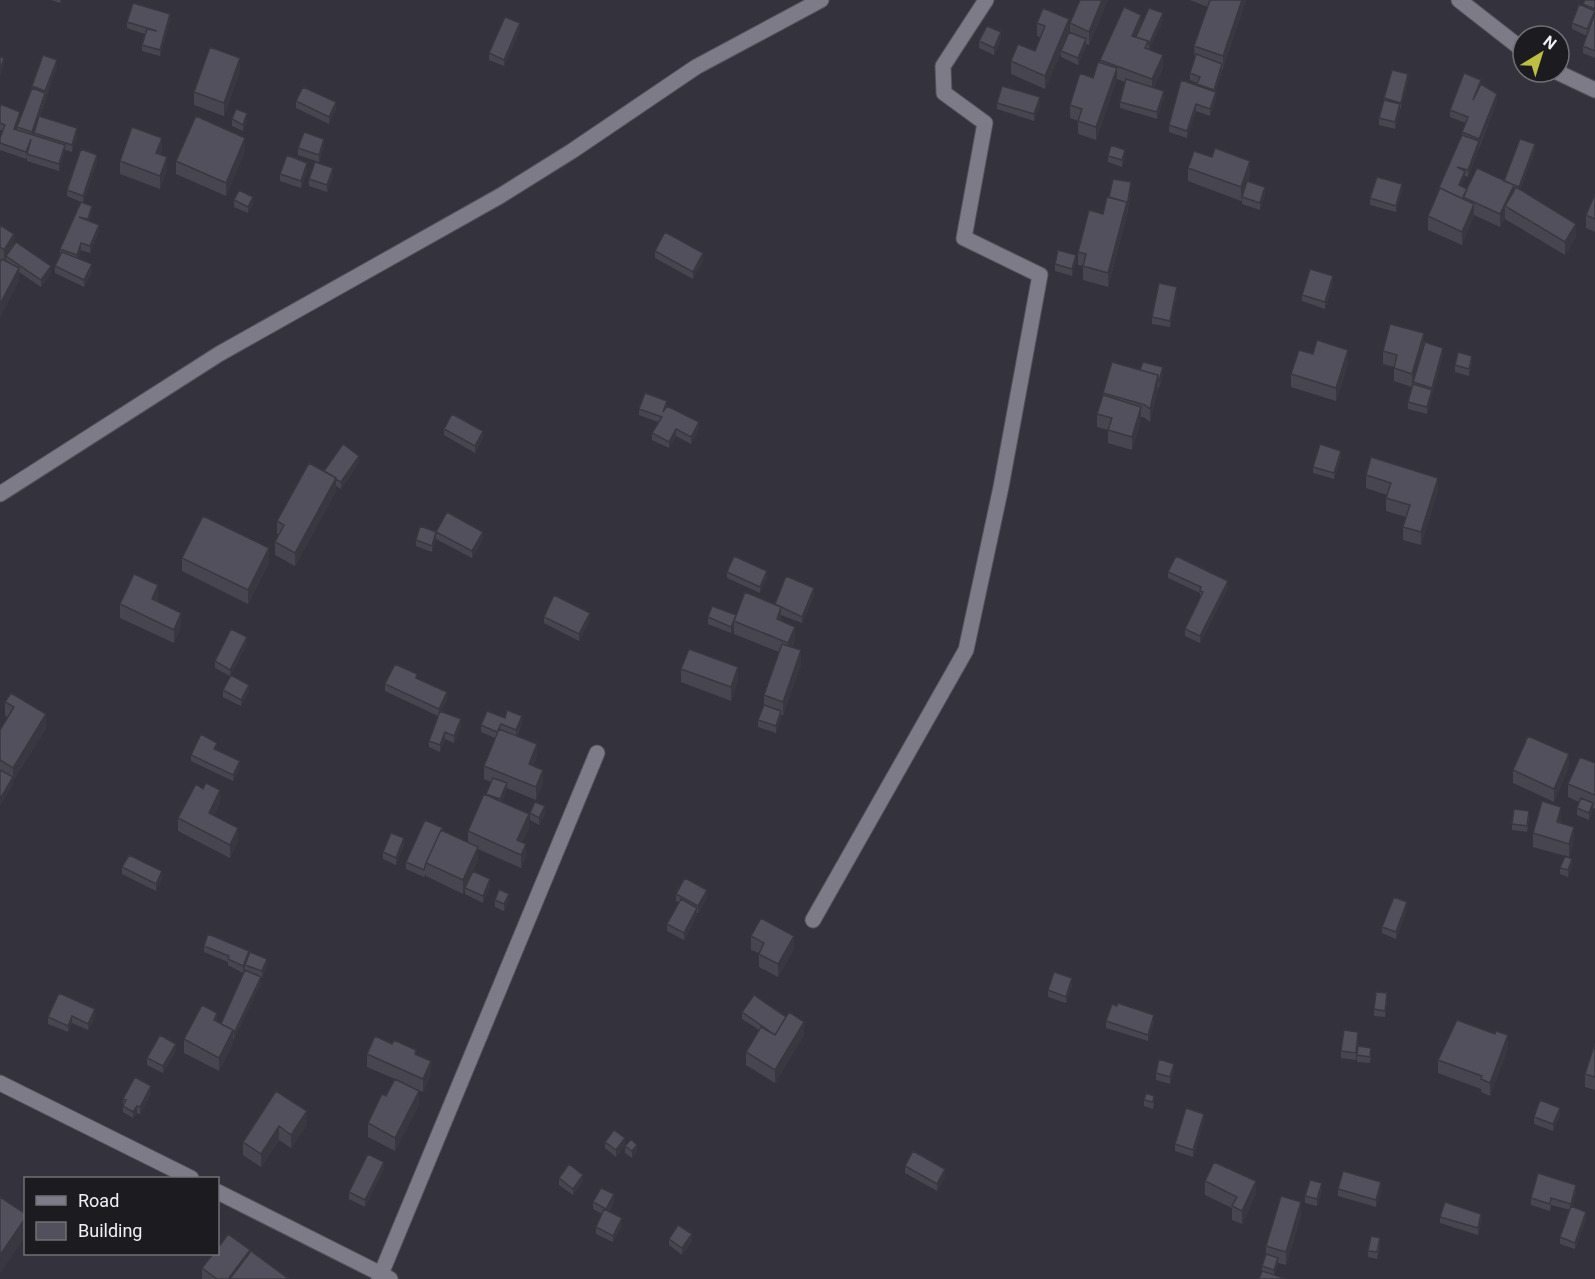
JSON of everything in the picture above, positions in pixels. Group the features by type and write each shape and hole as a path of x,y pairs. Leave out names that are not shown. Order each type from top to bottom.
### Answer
{"street":[{"path":"0,494 219,354 500,196 572,151 696,67 821,0"},
{"path":"813,920 966,650 1001,487 1040,275 964,238 985,123 944,93 943,66 986,0"},
{"path":"1459,0 1511,41"},
{"path":"1571,79 1595,90"},
{"path":"219,1193 383,1277 597,753"},
{"path":"0,1083 187,1177"}],"building":[{"path":"1080,0 1102,0 1089,32 1070,23"},
{"path":"1210,0 1242,0 1223,56 1194,46"},
{"path":"1585,0 1595,0 1595,9 1583,4"},
{"path":"133,3 170,14 160,50 142,45 147,29 157,31 127,22"},
{"path":"1579,4 1595,11 1587,29 1572,23"},
{"path":"1124,7 1141,15 1132,36 1148,41 1145,48 1163,55 1152,79 1100,60"},
{"path":"1043,8 1069,19 1045,76 1011,61 1018,44 1035,51 1045,26 1037,23"},
{"path":"1149,8 1163,13 1149,44 1148,41 1136,37"},
{"path":"1595,13 1595,51 1583,46"},
{"path":"505,17 520,23 504,60 489,53"},
{"path":"987,26 1001,32 994,48 979,41"},
{"path":"1069,32 1086,39 1078,58 1061,51"},
{"path":"210,47 240,58 224,103 194,92"},
{"path":"1196,54 1222,64 1214,90 1197,84 1200,77 1190,73"},
{"path":"43,55 57,60 45,91 32,86"},
{"path":"0,57 4,58 0,70"},
{"path":"1098,62 1117,68 1096,127 1078,121 1082,109 1070,105 1080,73 1093,78"},
{"path":"1392,70 1408,74 1401,103 1384,98"},
{"path":"1464,73 1481,80 1473,100 1481,84 1497,94 1479,139 1462,132 1468,117 1450,110"},
{"path":"1126,79 1164,91 1157,112 1120,102"},
{"path":"1181,80 1216,92 1210,109 1196,104 1187,131 1169,125"},
{"path":"1002,86 1040,97 1034,114 997,103"},
{"path":"303,87 336,102 329,117 296,101"},
{"path":"32,88 45,93 32,132 17,127"},
{"path":"1384,100 1400,104 1395,122 1379,118"},
{"path":"0,104 20,112 14,129 65,145 59,164 27,154 31,139 26,152 0,143 5,125 0,123"},
{"path":"236,109 247,113 243,125 232,119"},
{"path":"39,116 77,128 72,145 34,133"},
{"path":"196,116 245,138 226,183 176,161"},
{"path":"132,127 162,138 156,153 167,157 160,176 120,161"},
{"path":"304,132 324,139 319,155 298,148"},
{"path":"1462,135 1479,141 1468,170 1457,167 1465,171 1459,185 1467,189 1463,199 1440,188 1437,192"},
{"path":"1520,139 1535,144 1519,187 1504,181"},
{"path":"1111,145 1125,150 1122,160 1108,156"},
{"path":"1215,148 1250,161 1241,187 1188,168 1194,151 1212,157"},
{"path":"81,149 97,155 83,196 67,190"},
{"path":"287,155 307,163 301,181 280,174"},
{"path":"315,162 333,168 327,185 309,179"},
{"path":"1477,168 1514,185 1500,214 1463,197"},
{"path":"1377,177 1402,184 1396,206 1370,198"},
{"path":"1113,179 1131,182 1127,206 1127,202 1109,197"},
{"path":"1247,181 1265,187 1260,203 1242,197"},
{"path":"1516,187 1576,224 1565,242 1505,206"},
{"path":"1440,188 1474,204 1462,232 1428,216"},
{"path":"239,190 253,197 248,207 234,200"},
{"path":"1595,194 1595,219 1586,215"},
{"path":"1107,197 1127,202 1108,273 1083,266 1086,254 1078,252 1089,210 1103,214"},
{"path":"81,202 92,206 88,219 79,217 99,225 90,246 81,243 77,255 60,249"},
{"path":"0,225 14,234 4,250 0,247"},
{"path":"665,232 703,253 693,272 655,251"},
{"path":"16,242 51,266 41,280 6,256"},
{"path":"1058,250 1076,255 1072,269 1055,264"},
{"path":"62,252 92,264 84,280 55,266"},
{"path":"2,259 19,268 0,304 0,262"},
{"path":"1310,269 1333,276 1325,302 1302,295"},
{"path":"1159,283 1177,287 1170,321 1152,317"},
{"path":"1390,324 1424,333 1412,374 1394,368 1397,355 1383,351"},
{"path":"1317,340 1348,350 1336,388 1291,374 1299,350 1313,354"},
{"path":"1425,342 1443,348 1432,388 1413,382"},
{"path":"1458,352 1472,356 1469,369 1455,365"},
{"path":"1112,362 1158,375 1150,409 1145,405 1103,393"},
{"path":"1143,362 1163,367 1159,381 1158,375 1140,370"},
{"path":"1413,384 1432,390 1427,407 1408,402"},
{"path":"645,393 667,401 663,412 667,406 699,422 691,437 676,429 669,442 652,433 662,417 639,409"},
{"path":"1103,395 1141,407 1132,437 1108,430 1112,418 1097,414"},
{"path":"452,414 483,431 475,446 444,429"},
{"path":"343,444 359,456 341,482 324,471"},
{"path":"1320,444 1341,451 1334,473 1313,467"},
{"path":"1371,457 1438,478 1421,532 1403,527 1410,505 1386,498 1391,483 1366,475"},
{"path":"309,463 336,478 295,553 275,542 284,525 277,521"},
{"path":"447,512 483,532 472,551 436,532"},
{"path":"203,516 269,548 248,590 182,558"},
{"path":"420,526 436,532 432,546 416,540"},
{"path":"734,556 767,571 760,587 727,572"},
{"path":"1176,556 1228,581 1200,636 1185,629 1203,592 1200,591 1201,587 1168,572"},
{"path":"134,574 158,585 152,599 181,613 174,630 120,604"},
{"path":"786,576 814,588 802,617 775,604"},
{"path":"745,592 781,607 777,619 795,627 788,643 734,621"},
{"path":"554,595 590,613 579,634 544,617"},
{"path":"712,606 736,615 731,627 708,617"},
{"path":"231,629 247,637 230,670 215,661"},
{"path":"782,644 801,650 783,702 764,695"},
{"path":"689,649 738,667 731,687 681,669"},
{"path":"395,664 417,674 416,678 447,692 439,709 385,684"},
{"path":"231,675 249,685 241,700 223,690"},
{"path":"11,693 46,714 13,768 0,760 0,730 14,707 5,702"},
{"path":"764,705 781,711 776,726 758,720"},
{"path":"507,710 522,716 516,730 501,724 497,732 481,725 487,711 505,718"},
{"path":"440,711 461,719 454,736 445,732 440,745 429,741"},
{"path":"499,729 537,744 529,764 543,770 536,787 484,766"},
{"path":"201,734 217,743 214,749 240,761 233,775 191,755"},
{"path":"1528,736 1569,754 1554,789 1513,770"},
{"path":"1580,757 1595,763 1595,795 1568,784"},
{"path":"0,770 13,777 0,799"},
{"path":"493,778 507,783 500,799 486,794"},
{"path":"206,783 220,790 209,813 238,828 230,845 178,818 196,784 203,789"},
{"path":"484,794 529,814 517,840 526,844 521,855 468,831"},
{"path":"1581,798 1593,803 1589,813 1577,808"},
{"path":"1542,801 1561,807 1557,822 1574,827 1569,844 1533,833"},
{"path":"535,802 545,806 539,818 530,813"},
{"path":"1514,809 1529,811 1527,826 1512,824"},
{"path":"425,820 443,828 424,870 406,862"},
{"path":"441,830 478,847 463,880 426,863"},
{"path":"391,833 404,838 396,858 383,852"},
{"path":"129,855 162,871 156,884 122,867"},
{"path":"1565,856 1572,859 1568,870 1560,868"},
{"path":"473,871 490,879 483,896 465,888"},
{"path":"685,878 707,890 698,906 676,894"},
{"path":"499,889 509,894 504,904 495,900"},
{"path":"1394,897 1407,902 1396,932 1382,927"},
{"path":"681,899 697,908 684,933 667,924"},
{"path":"761,918 794,936 778,964 759,954 764,943 751,936"},
{"path":"208,934 249,951 243,966 228,959 229,956 204,946"},
{"path":"250,952 267,959 262,971 245,965"},
{"path":"245,970 261,977 234,1033 233,1030 221,1024"},
{"path":"1054,972 1072,978 1066,997 1048,990"},
{"path":"1376,992 1387,993 1385,1011 1374,1009"},
{"path":"59,993 95,1009 88,1024 72,1016 68,1026 48,1017"},
{"path":"754,995 786,1017 775,1035 742,1012"},
{"path":"1118,1003 1154,1015 1148,1035 1106,1021 1112,1004 1117,1006"},
{"path":"202,1005 217,1013 214,1020 233,1030 219,1058 184,1039"},
{"path":"789,1012 804,1022 775,1070 746,1052 761,1027 775,1035"},
{"path":"1457,1020 1495,1034 1496,1031 1508,1035 1490,1083 1481,1079 1482,1076 1438,1060"},
{"path":"1344,1030 1358,1032 1356,1053 1341,1051"},
{"path":"160,1035 176,1044 163,1066 147,1058"},
{"path":"375,1036 392,1044 394,1040 416,1050 415,1054 431,1061 423,1079 367,1054"},
{"path":"1595,1043 1595,1077 1585,1074"},
{"path":"1358,1046 1371,1048 1370,1057 1357,1055"},
{"path":"1159,1059 1174,1064 1170,1077 1156,1073"},
{"path":"135,1077 151,1086 140,1107 137,1106 133,1112 123,1106 126,1100 123,1099"},
{"path":"395,1079 419,1091 395,1138 368,1123 382,1094 386,1096"},
{"path":"276,1091 307,1111 291,1135 279,1126 261,1154 243,1142"},
{"path":"1146,1093 1154,1096 1153,1102 1144,1100"},
{"path":"1540,1100 1560,1108 1553,1124 1534,1117"},
{"path":"1186,1108 1204,1114 1193,1150 1175,1144"},
{"path":"614,1130 625,1138 616,1150 605,1142"},
{"path":"631,1139 637,1145 632,1151 625,1146"},
{"path":"913,1151 945,1169 937,1184 905,1166"},
{"path":"368,1154 384,1162 365,1200 349,1192"},
{"path":"1214,1162 1256,1181 1242,1211 1232,1206 1237,1197 1205,1181"},
{"path":"569,1164 583,1175 573,1189 559,1178"},
{"path":"1343,1171 1381,1182 1376,1200 1338,1189"},
{"path":"1538,1173 1576,1185 1571,1204 1551,1198 1550,1204 1531,1198"},
{"path":"1310,1180 1322,1183 1317,1199 1305,1196"},
{"path":"601,1188 614,1194 606,1209 593,1202"},
{"path":"1281,1196 1301,1202 1286,1252 1266,1246"},
{"path":"0,1197 24,1213 24,1220 0,1255"},
{"path":"1445,1202 1481,1214 1478,1228 1440,1217"},
{"path":"1571,1206 1586,1212 1575,1243 1560,1237"},
{"path":"604,1209 622,1218 613,1236 596,1227"},
{"path":"678,1225 692,1234 682,1248 669,1239"},
{"path":"228,1234 250,1250 228,1279 217,1279 202,1268 212,1255 219,1255 219,1247"},
{"path":"1371,1236 1380,1238 1377,1252 1368,1251"},
{"path":"251,1251 289,1279 230,1279"},
{"path":"1266,1254 1278,1258 1274,1270 1262,1266"},
{"path":"1262,1271 1286,1279 1259,1279"}]}
